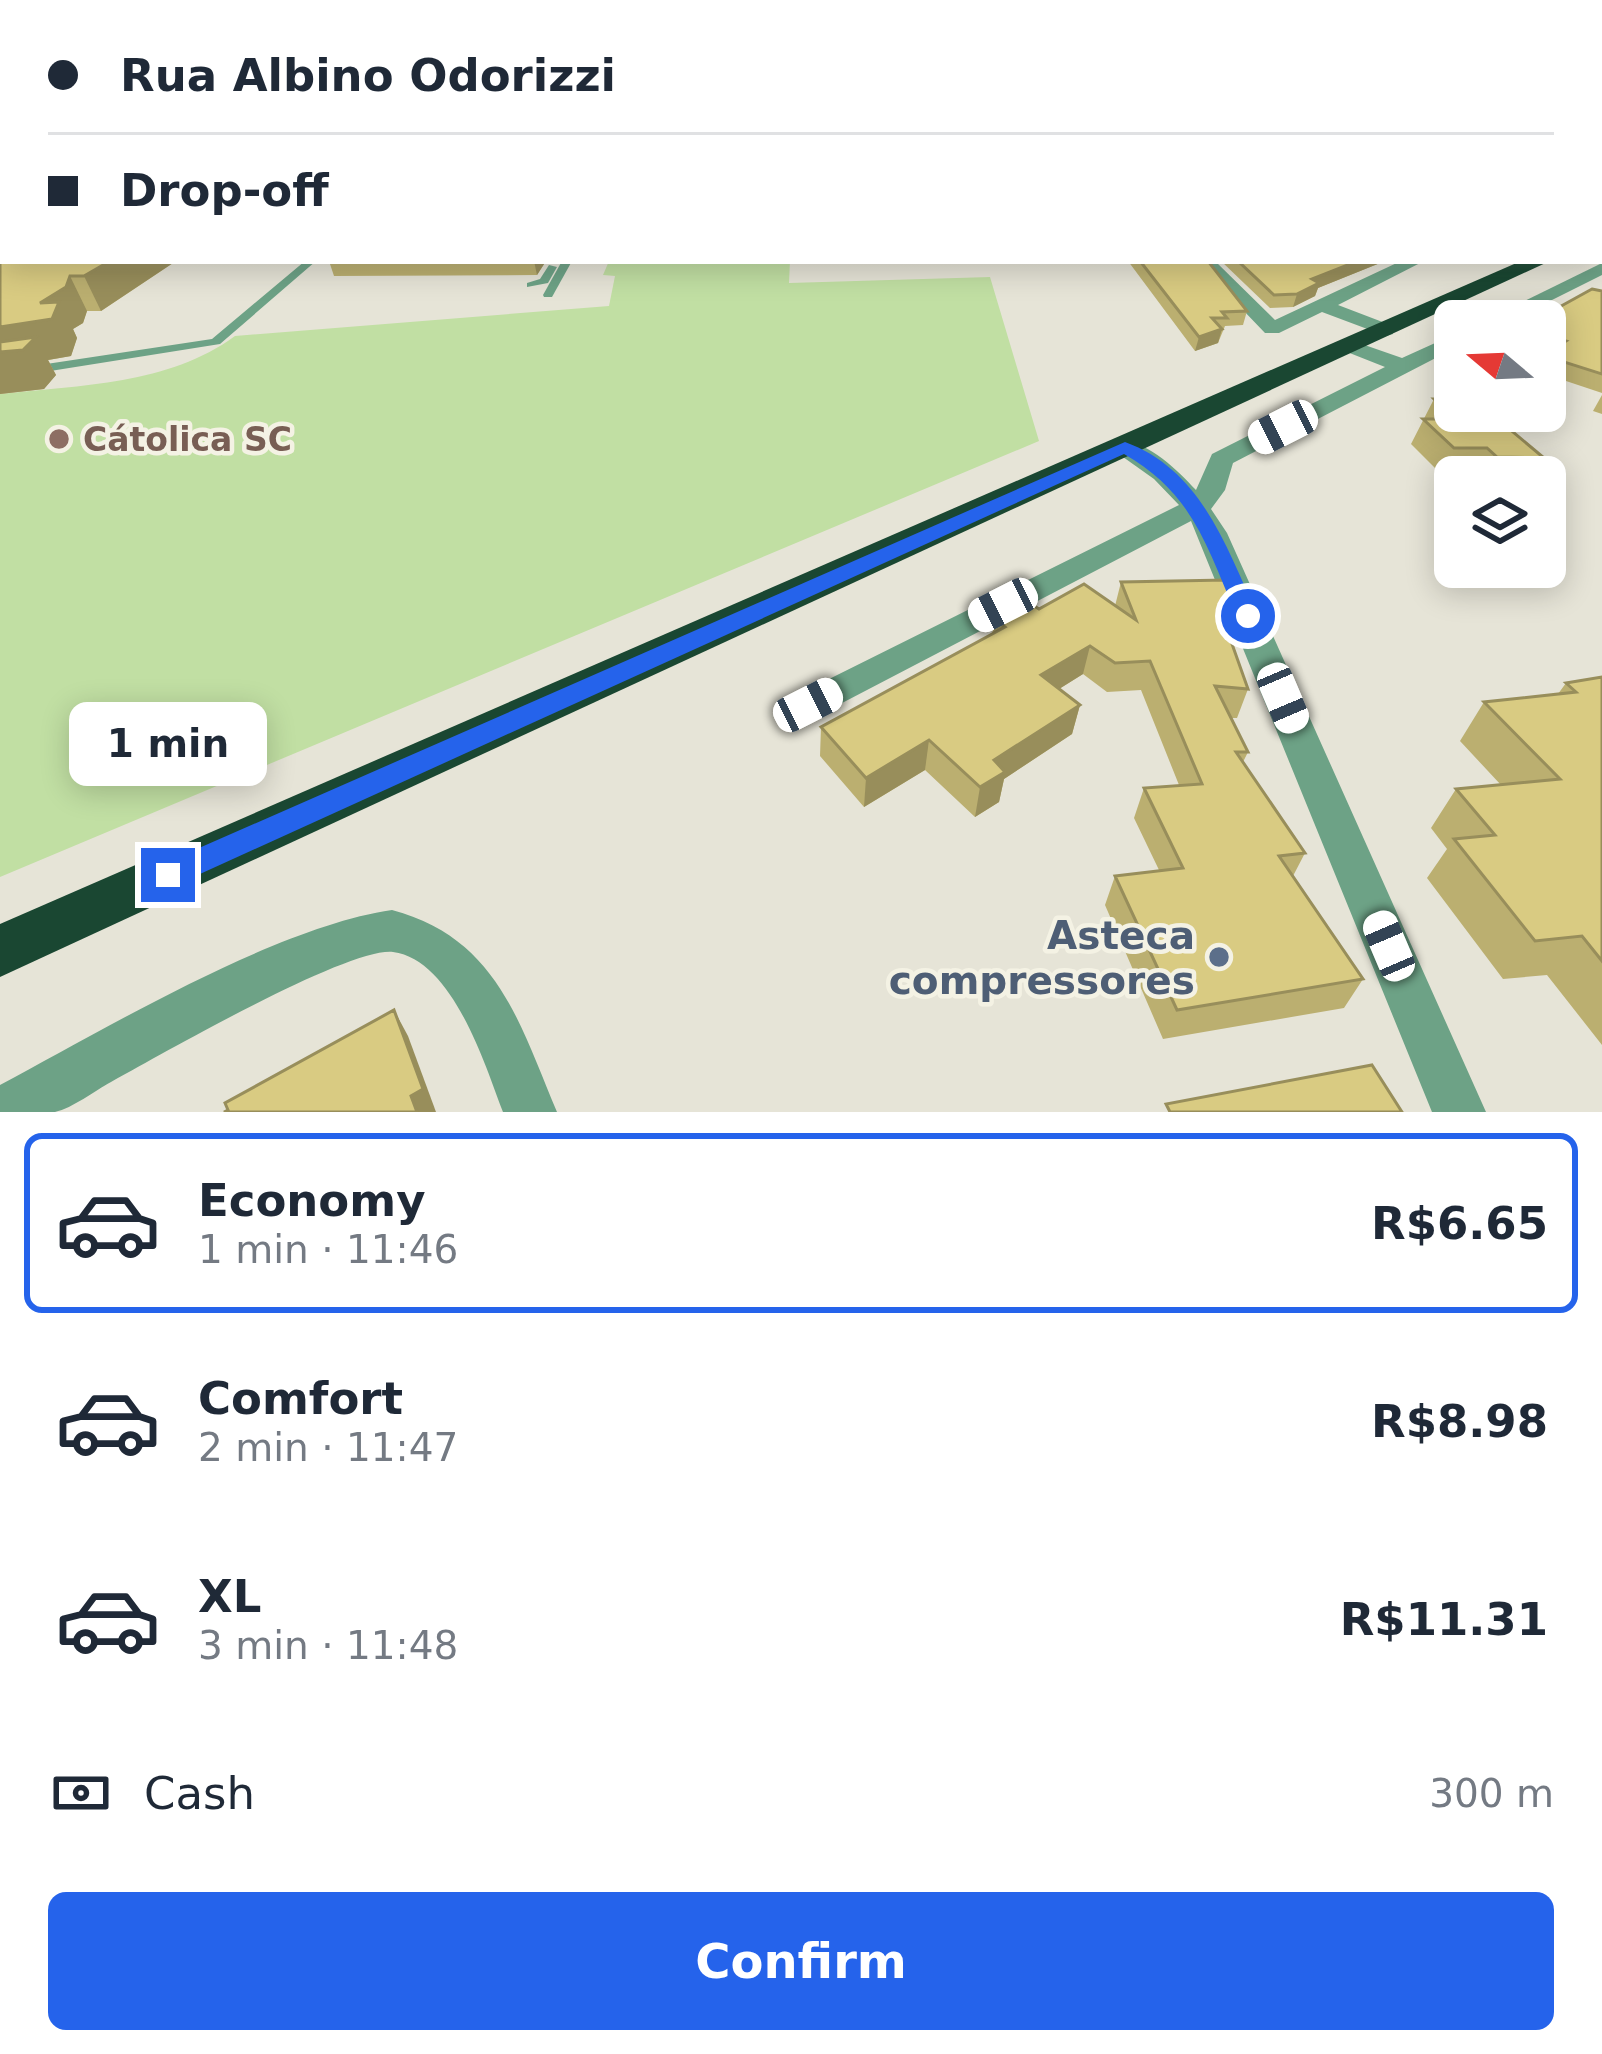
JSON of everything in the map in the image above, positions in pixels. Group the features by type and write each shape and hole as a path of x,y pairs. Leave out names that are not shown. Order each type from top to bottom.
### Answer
{"highway":[{"path":"0,951 1527,264"}],"street":[{"path":"1208,264 1272,329 1408,264"},
{"path":"1538,300 1602,268"},
{"path":"1571,284 1602,301"},
{"path":"1326,307 1386,330"},
{"path":"1349,346 1402,366"},
{"path":"808,705 1198,506 1221,459 1434,350"},
{"path":"1125,447 1166,471 1198,506 1460,1112"},
{"path":"3,1112 148,1034 335,945 390,930 436,950 472,982 530,1112"}],"lane":[{"path":"0,375 216,342 307,264"},
{"path":"531,286 544,281 554,264"},
{"path":"548,295 565,264"}],"green space":[{"path":"608,264 790,264 789,283 990,277 1039,441 0,877 0,394 153,374 235,336 609,306 615,276 603,275"}],"building":[{"path":"0,264 105,264 84,276 70,276 66,287 40,303 59,302 52,319 0,327"},
{"path":"1142,264 1210,264 1247,311 1222,312 1227,318 1212,318 1222,329 1199,337"},
{"path":"1241,264 1350,264 1312,279 1319,283 1297,294 1274,295"},
{"path":"1592,289 1602,291 1602,374 1566,363 1566,303"},
{"path":"36,337 23,350 0,352 0,342"},
{"path":"1437,432 1513,432 1542,456 1496,456 1487,448 1454,448"},
{"path":"1226,580 1238,612 1221,613 1248,689 1215,686 1248,752 1236,752 1305,853 1279,856 1363,979 1177,1010 1115,876 1183,868 1144,788 1202,784 1150,661 1115,663 1090,646 1041,675 1080,705 994,760 1005,772 980,787 929,740 866,778 821,727 1005,627 995,619 1028,602 1039,609 1084,584 1136,620 1121,582"},
{"path":"1602,677 1602,961 1582,936 1535,941 1454,839 1495,835 1456,789 1560,779 1484,702 1576,692 1566,683"},
{"path":"394,1010 423,1089 411,1096 417,1112 224,1112 228,1110 225,1103"},
{"path":"1372,1065 1402,1112 1170,1112 1166,1104"}],"place":[{"name":"Cátolica SC","path":"59,439"},
{"name":"Asteca compressores","path":"1219,957"}],"route":[{"path":"168,875 1125,447 1166,471 1198,506 1248,616"}]}
